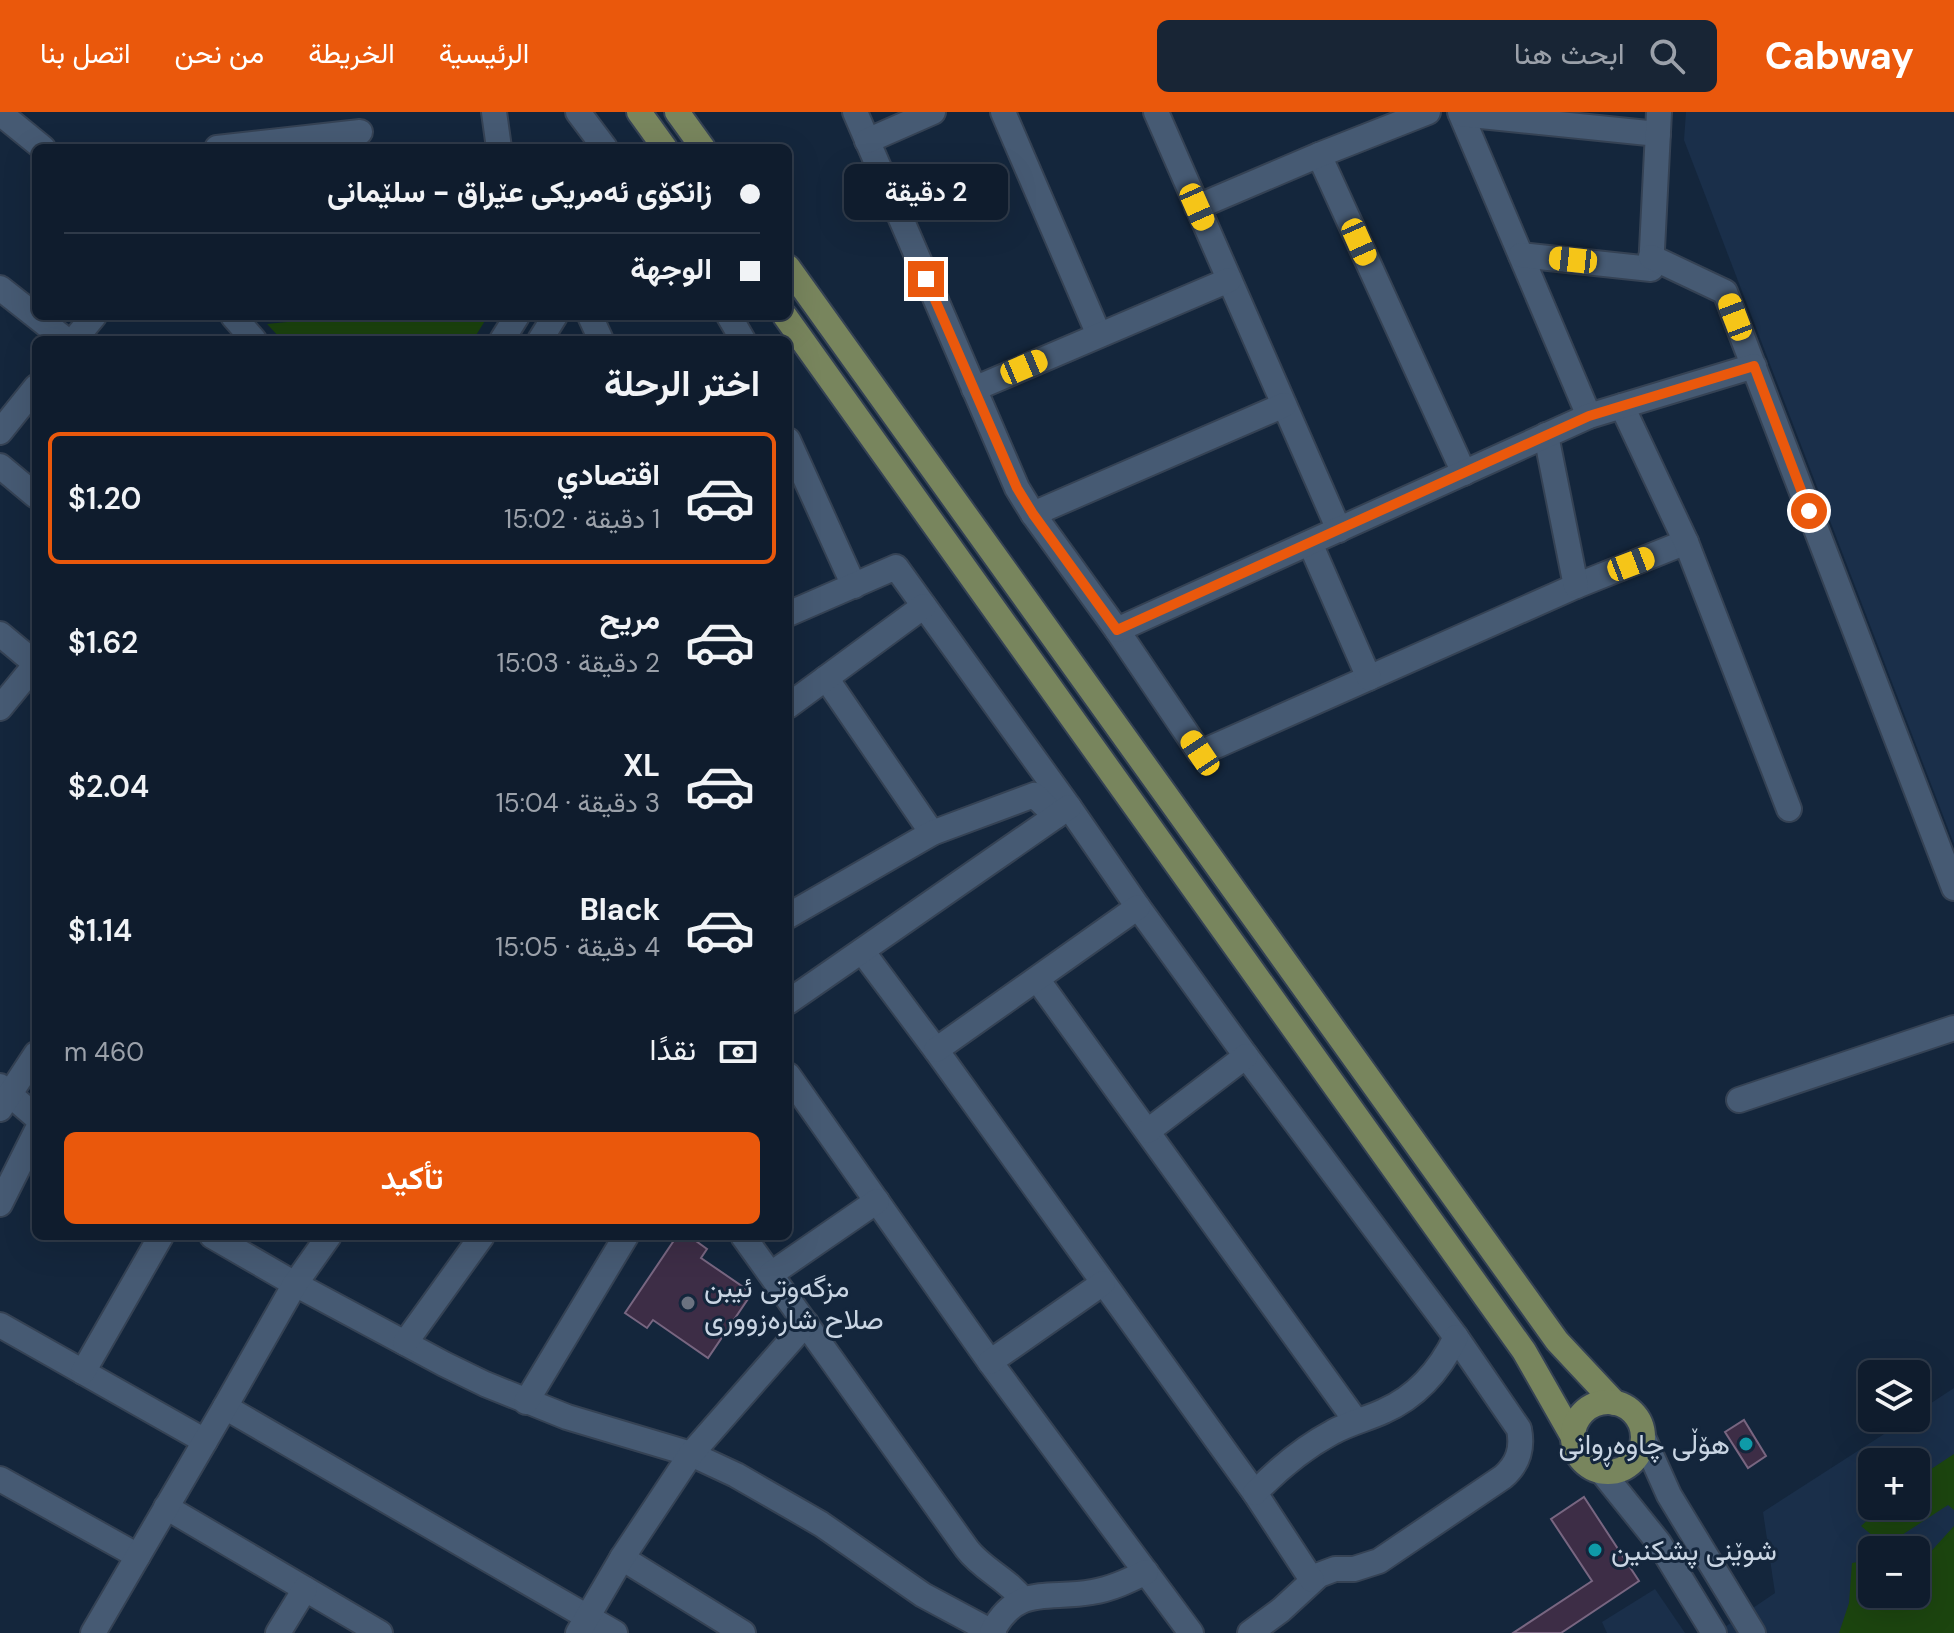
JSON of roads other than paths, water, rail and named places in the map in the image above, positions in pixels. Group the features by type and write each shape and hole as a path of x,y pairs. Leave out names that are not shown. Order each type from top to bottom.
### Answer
{"main road":[{"path":"639,112 662,144"},
{"path":"677,112 700,144"},
{"path":"792,273 1557,1341 1615,1403"},
{"path":"788,320 1524,1351 1573,1437"},
{"path":"1605,1402 1615,1403 1626,1407 1634,1415 1643,1437 1633,1461 1619,1470 1602,1472 1583,1462 1574,1447 1573,1437 1579,1417 1587,1410 1605,1402"}],"street":[{"path":"494,112 498,144"},
{"path":"578,112 602,144"},
{"path":"855,112 1017,488 1200,753 1576,586 1686,542"},
{"path":"867,141 933,112"},
{"path":"1003,112 1099,335"},
{"path":"1156,112 1339,530"},
{"path":"1197,207 1428,112"},
{"path":"0,113 38,144"},
{"path":"1521,255 1651,269 1659,123 1471,114 1521,255 1589,416"},
{"path":"251,144 360,131"},
{"path":"1319,155 1464,473"},
{"path":"1651,257 1725,292 1954,888"},
{"path":"974,389 1229,280"},
{"path":"0,288 32,313"},
{"path":"41,320 61,336"},
{"path":"77,336 91,320"},
{"path":"236,320 250,336"},
{"path":"1117,630 1589,416 1754,366"},
{"path":"0,432 32,392"},
{"path":"1033,514 1284,405"},
{"path":"1622,406 1686,542 1789,809"},
{"path":"1546,435 1576,586"},
{"path":"792,456 854,586"},
{"path":"3,475 32,493"},
{"path":"1310,543 1369,678"},
{"path":"792,612 896,567 1062,812 1138,907 1456,1337 1519,1429 1521,1449 1514,1466 1503,1477 1379,1561 1354,1569 1335,1569 1312,1580 1290,1603 1250,1633"},
{"path":"792,703 924,606"},
{"path":"0,634 32,661"},
{"path":"0,708 32,669"},
{"path":"826,678 932,833"},
{"path":"792,914 932,833 1034,795 1062,812"},
{"path":"792,999 1062,812"},
{"path":"936,1050 1138,907"},
{"path":"862,951 1255,1493 1312,1580"},
{"path":"1037,979 1356,1421"},
{"path":"1739,1100 1954,1028"},
{"path":"1148,1131 1246,1056"},
{"path":"32,1059 3,1096 32,1114"},
{"path":"792,1081 990,1362 1191,1633"},
{"path":"0,1204 32,1140"},
{"path":"771,1274 877,1201"},
{"path":"83,1372 159,1240"},
{"path":"219,1240 444,1364 526,1402 608,1431 691,1454 736,1475 821,1524 923,1595 993,1633 1004,1613 1023,1600 1045,1595 1094,1592 1146,1572"},
{"path":"93,1633 295,1284 326,1240"},
{"path":"405,1343 479,1240"},
{"path":"526,1402 624,1240"},
{"path":"746,1240 974,1557 1009,1583 1023,1600"},
{"path":"990,1362 1103,1283"},
{"path":"583,1625 622,1558 691,1454 806,1323"},
{"path":"0,1325 205,1441"},
{"path":"1255,1493 1291,1459 1323,1438 1356,1421 1388,1410 1416,1391 1439,1367 1456,1337"},
{"path":"225,1407 583,1625 615,1633"},
{"path":"1643,1437 1669,1495 1753,1633"},
{"path":"1602,1472 1647,1527 1714,1633"},
{"path":"0,1479 138,1556"},
{"path":"166,1507 380,1633"},
{"path":"622,1558 743,1633"},
{"path":"1685,1585 1713,1567"},
{"path":"278,1633 305,1589"}],"place":[{"name":"مزگەوتی ئیبن صلاح شارەزووری","path":"688,1303"},
{"name":"هۆڵی چاوەڕوانی","path":"1746,1444"},
{"name":"شوێنی پشکنین","path":"1595,1550"}]}
